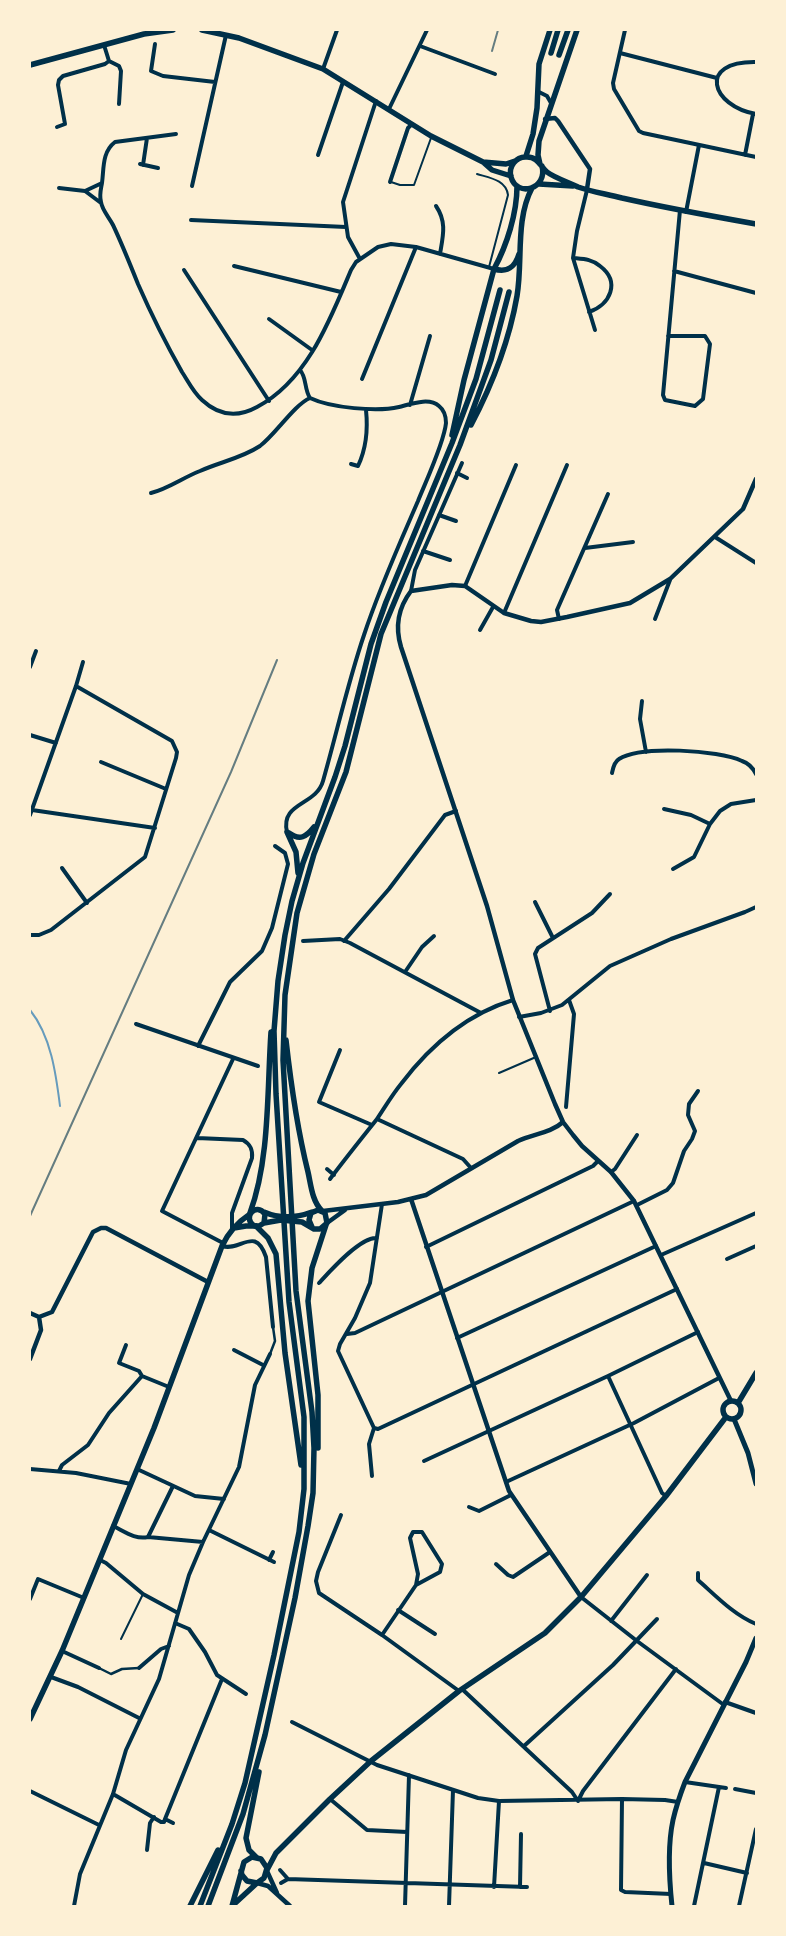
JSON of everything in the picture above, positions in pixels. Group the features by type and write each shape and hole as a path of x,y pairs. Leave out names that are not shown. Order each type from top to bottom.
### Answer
{"main road":[{"path":"30,66 144,34 172,30"},
{"path":"202,30 226,34 323,69 431,136 483,162 492,170 511,176"},
{"path":"526,156 533,134 539,92 539,64 550,30"},
{"path":"551,53 558,30"},
{"path":"559,55 568,30"},
{"path":"539,184 542,177 538,155 539,142 545,119 577,30"},
{"path":"483,162 506,164 526,156 535,158 547,172 587,190 683,211 756,224"},
{"path":"447,454 492,268 500,259 509,230 517,186 511,176 511,170 515,161"},
{"path":"517,186 527,189 539,184 578,187"},
{"path":"460,445 479,410 502,354 517,297 523,210 532,188"},
{"path":"492,268 500,271 512,267 518,256 521,244"},
{"path":"200,1906 245,1783 258,1729 300,1522 304,1489 304,1417 288,1302 274,1031 284,936 310,841 319,821 345,746 368,653 386,602 447,454 479,369 500,290"},
{"path":"313,1493 314,1448 312,1412 294,1266 283,1068 284,1018 290,953 297,913 314,854 346,772 381,634 460,445 491,360 509,292"},
{"path":"287,832 302,838 309,834 319,821"},
{"path":"287,832 296,852 298,882"},
{"path":"279,976 272,1019 264,1149 258,1187 249,1220 268,1238 276,1254 285,1353 301,1458 300,1522"},
{"path":"267,1870 264,1862 249,1850 246,1838 313,1493 317,1453 318,1395 308,1301 316,1252 327,1224 327,1216 317,1204 314,1196 298,1130 284,1018"},
{"path":"30,1719 51,1677 131,1484 222,1245 239,1222 256,1209 277,1218 298,1219 318,1229 327,1224"},
{"path":"298,1219 314,1211 323,1211"},
{"path":"312,1227 308,1219 314,1211"},
{"path":"264,1212 266,1218 264,1223"},
{"path":"233,1229 256,1226 277,1218"},
{"path":"738,1403 756,1373"},
{"path":"731,1401 738,1403 741,1413 734,1419 726,1418 723,1414 723,1408 726,1403 731,1401"},
{"path":"232,1906 264,1878 276,1853 371,1761 461,1690 545,1633 581,1597 666,1496 726,1418"},
{"path":"734,1419 743,1438 756,1484"},
{"path":"672,1906 669,1843 678,1802 685,1782 756,1638"},
{"path":"208,1906 243,1814 265,1735"},
{"path":"190,1906 234,1816"},
{"path":"232,1906 245,1860 276,1853"},
{"path":"241,1870 242,1875 247,1881 257,1883"}],"street":[{"path":"323,69 337,30"},
{"path":"390,110 427,30"},
{"path":"625,30 613,83 614,89 639,130 643,133 756,157"},
{"path":"192,186 226,34"},
{"path":"155,44 151,71 163,76 215,82"},
{"path":"104,45 109,61 119,66 121,71 119,104"},
{"path":"420,46 495,74"},
{"path":"620,53 718,78"},
{"path":"57,127 65,124 58,85 59,80 63,76 105,64 109,61"},
{"path":"745,155 755,114 739,109 723,96 717,85 721,70 726,66 738,62 756,62"},
{"path":"318,155 343,82"},
{"path":"539,92 547,96 551,104"},
{"path":"360,259 352,247 346,227 343,202 376,101"},
{"path":"545,119 555,118 558,121 590,170 573,258 595,330"},
{"path":"390,182 408,128 412,123"},
{"path":"101,204 106,153 109,147 115,142 176,134"},
{"path":"147,138 141,165 158,168"},
{"path":"668,336 705,336 710,344 703,399 695,406 665,400 662,395 674,271 683,211 700,145"},
{"path":"59,188 85,191 102,183"},
{"path":"85,191 101,204 112,224 160,335 193,390 201,400 224,414 234,415 248,412 269,401 292,380 300,370 325,327 351,270 360,259 378,247 391,244 416,247 492,268"},
{"path":"436,206 441,213 445,228 440,254"},
{"path":"191,220 346,227"},
{"path":"362,379 416,247"},
{"path":"573,258 590,260 596,263 605,270 611,280 608,298 598,309 589,312"},
{"path":"234,266 341,292"},
{"path":"184,270 269,401"},
{"path":"674,271 756,294"},
{"path":"269,319 312,350"},
{"path":"410,405 430,338 424,339"},
{"path":"287,832 286,821 290,812 294,807 312,798 320,788 363,637 381,587 427,480 446,421 442,407 436,403 423,402 389,409 366,410 320,402 310,398 304,374 300,370"},
{"path":"151,493 160,491 178,480 202,470 244,455 262,445 310,398"},
{"path":"353,472 353,465 358,466 364,451 367,421 366,410"},
{"path":"462,463 415,570 411,591 403,601 399,613 398,627 401,648 487,906 512,1000 563,1122 582,1146 611,1172 636,1203 731,1401"},
{"path":"465,586 516,465"},
{"path":"504,613 567,465"},
{"path":"457,474 468,478"},
{"path":"411,591 452,585 465,586 504,613 530,621 559,619 630,603 670,579 743,509 756,480"},
{"path":"559,619 557,610 608,494"},
{"path":"439,515 456,521"},
{"path":"714,537 756,563"},
{"path":"585,548 632,542"},
{"path":"423,551 450,560"},
{"path":"655,619 670,579"},
{"path":"480,630 493,607"},
{"path":"30,667 34,653"},
{"path":"30,815 83,662"},
{"path":"30,936 48,932 89,903 145,858 177,752 172,741 76,686"},
{"path":"642,701 640,719 646,752"},
{"path":"30,735 56,743"},
{"path":"612,773 614,764 618,759 646,752 674,750 700,752 740,760 753,768 756,774"},
{"path":"101,762 166,789"},
{"path":"673,870 694,857 710,824 720,811 731,804 756,800"},
{"path":"664,809 691,815 710,824"},
{"path":"32,810 155,828"},
{"path":"344,940 389,889 445,815 456,811"},
{"path":"198,1046 224,991 234,977 254,961 262,951 272,928 288,864 285,853 275,846"},
{"path":"62,868 89,903"},
{"path":"550,1011 535,954 538,948 592,913 610,894"},
{"path":"606,900 611,903"},
{"path":"535,902 553,938"},
{"path":"519,1017 550,1011 569,1000 610,966 671,939 756,907"},
{"path":"540,912 546,908"},
{"path":"405,972 422,947 434,936"},
{"path":"303,941 344,940 481,1012"},
{"path":"429,940 434,945"},
{"path":"330,1179 418,1063 448,1035 481,1012 512,1000"},
{"path":"566,1107 574,1014 569,1000"},
{"path":"136,1024 258,1066"},
{"path":"340,1050 320,1102 372,1125"},
{"path":"74,1906 80,1874 113,1794 126,1750 158,1679 189,1575 202,1542 210,1530 239,1467 254,1385 275,1341 266,1257 261,1246 250,1240 231,1248 222,1245 162,1211 233,1058"},
{"path":"347,1334 355,1333 667,1190 673,1183 684,1151 695,1131 688,1115 689,1104 698,1092"},
{"path":"377,1119 463,1159 470,1168"},
{"path":"323,1211 382,1204 410,1199 431,1192 518,1141 530,1135 555,1129 563,1122"},
{"path":"611,1172 615,1169 637,1135"},
{"path":"197,1138 242,1140 248,1143 252,1149 252,1158 232,1213 233,1229"},
{"path":"426,1247 593,1166 598,1160"},
{"path":"327,1169 334,1175"},
{"path":"410,1199 506,1482 512,1495 550,1552 581,1597 637,1642 724,1703 756,1713"},
{"path":"372,1476 369,1444 374,1428 339,1354 340,1344 358,1312 370,1283 382,1204"},
{"path":"327,1224 346,1209"},
{"path":"661,1255 756,1213"},
{"path":"30,1312 39,1316 52,1312 94,1232 101,1228 106,1228 208,1282"},
{"path":"319,1283 332,1269 370,1238 377,1238"},
{"path":"457,1338 656,1246"},
{"path":"727,1259 756,1248"},
{"path":"733,1256 735,1261"},
{"path":"328,1264 332,1269"},
{"path":"261,1270 267,1270"},
{"path":"374,1428 384,1426 677,1289"},
{"path":"30,1359 41,1330 39,1316"},
{"path":"424,1461 698,1332"},
{"path":"126,1345 119,1363 169,1388"},
{"path":"234,1350 263,1365"},
{"path":"59,1471 62,1464 88,1445 109,1412 142,1376"},
{"path":"608,1376 662,1493 666,1496"},
{"path":"506,1482 631,1424 719,1378"},
{"path":"30,1469 109,1478 131,1484"},
{"path":"137,1469 195,1496 224,1499"},
{"path":"365,1471 372,1470"},
{"path":"148,1537 173,1486"},
{"path":"469,1507 479,1511 512,1495"},
{"path":"341,1515 320,1564 316,1581 319,1593 461,1690 524,1746 572,1792 578,1801"},
{"path":"113,1526 136,1537 202,1542"},
{"path":"210,1530 274,1562"},
{"path":"382,1635 416,1585 418,1574 410,1538 413,1532 422,1532 442,1564 440,1572 416,1585"},
{"path":"269,1560 273,1552"},
{"path":"496,1564 513,1577 550,1552"},
{"path":"100,1560 143,1594 178,1613"},
{"path":"698,1573 698,1580 714,1595 744,1620 756,1624"},
{"path":"611,1621 647,1575"},
{"path":"30,1599 38,1579 84,1598"},
{"path":"398,1610 435,1634"},
{"path":"524,1746 637,1642 657,1619"},
{"path":"175,1623 186,1626 189,1629 205,1652 217,1675 246,1694"},
{"path":"62,1651 111,1674 122,1668 139,1668 161,1649 169,1646"},
{"path":"578,1801 583,1791 676,1669"},
{"path":"51,1677 78,1687 140,1718"},
{"path":"113,1794 164,1822 222,1679"},
{"path":"292,1722 377,1765 478,1798 499,1801 622,1799 678,1802"},
{"path":"405,1906 409,1775"},
{"path":"685,1782 756,1793"},
{"path":"694,1906 719,1787"},
{"path":"449,1906 453,1790"},
{"path":"30,1791 100,1826"},
{"path":"330,1799 367,1830 407,1832"},
{"path":"622,1799 621,1890 625,1892 671,1894"},
{"path":"494,1887 499,1801"},
{"path":"147,1850 150,1822 154,1817"},
{"path":"165,1819 173,1823"},
{"path":"739,1906 756,1830"},
{"path":"520,1887 521,1834"},
{"path":"704,1863 747,1872"},
{"path":"267,1870 277,1894"},
{"path":"280,1870 288,1879"},
{"path":"281,1883 288,1879 450,1886 527,1887"},
{"path":"257,1883 268,1886 290,1906"}],"lane":[{"path":"390,182 400,185 414,185 431,136"},
{"path":"477,174 501,182 508,195 492,268"},
{"path":"499,1073 536,1057"},
{"path":"121,1638 143,1594"}],"waterway":[{"path":"30,1010 48,1043 60,1106"}],"railway":[{"path":"492,51 498,30"},
{"path":"30,1216 231,772 277,660"}]}
